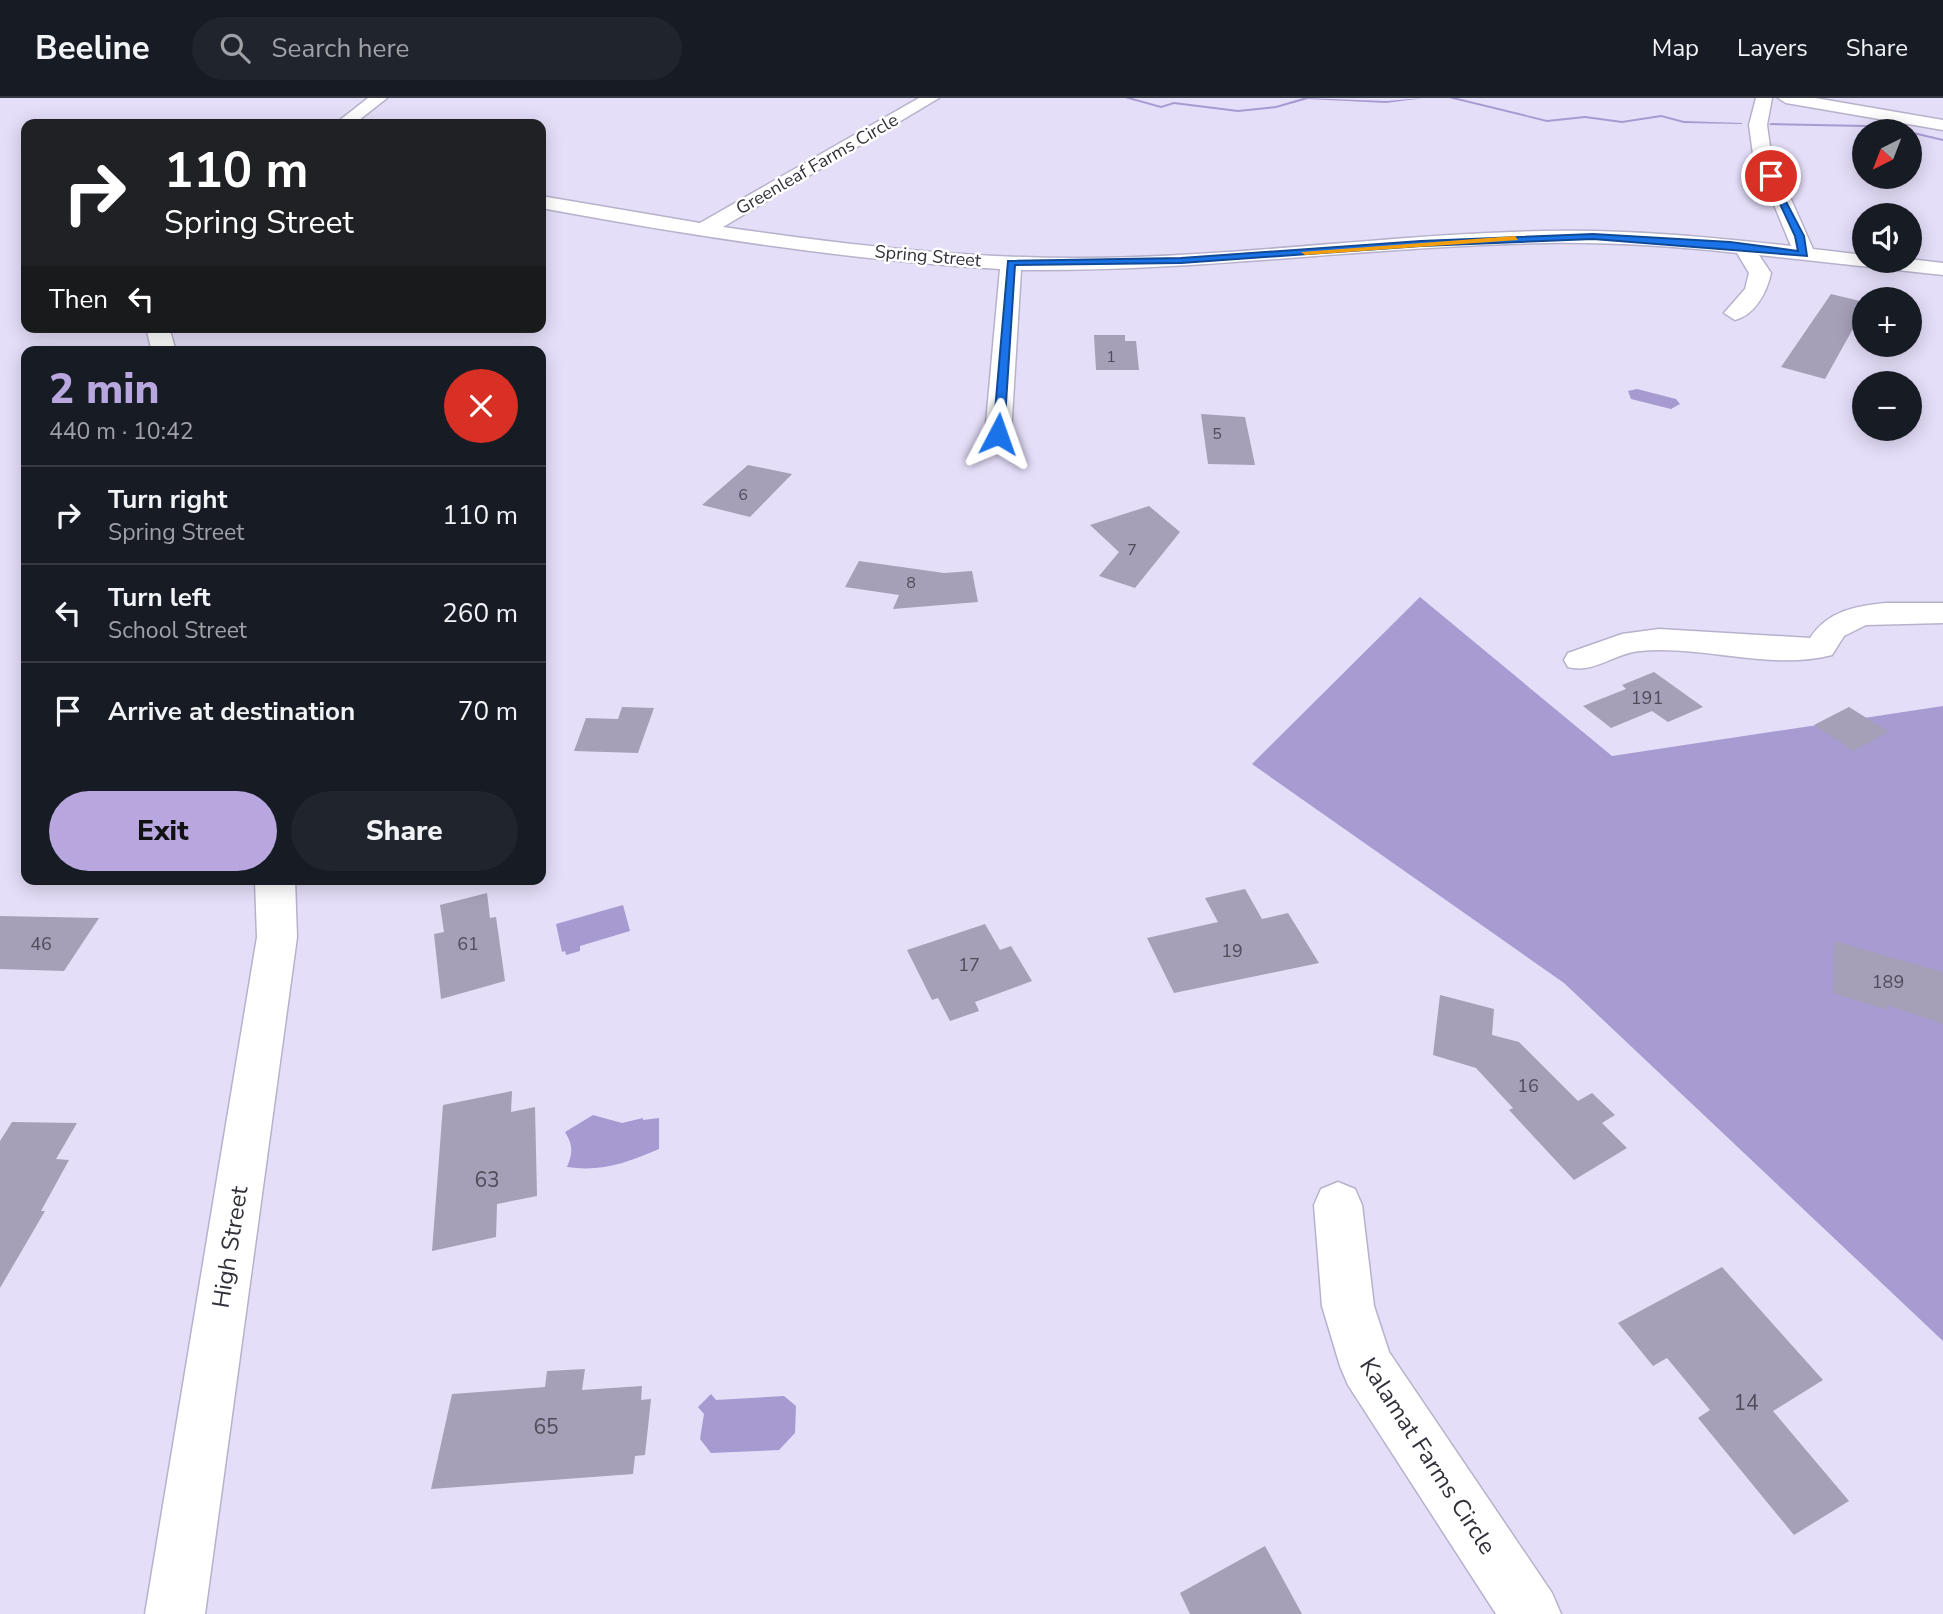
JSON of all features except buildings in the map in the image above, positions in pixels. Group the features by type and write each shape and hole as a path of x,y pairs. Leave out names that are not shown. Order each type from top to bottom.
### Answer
{"street":[{"path":"350,119 379,98"},
{"name":"Greenleaf Farms Circle","path":"703,230 931,98"},
{"path":"1764,98 1757,126 1761,145 1771,176 1800,236 1804,254"},
{"path":"1786,98 1943,125"},
{"name":"Spring Street","path":"546,203 703,230 893,253 1011,263 1181,260 1540,237 1644,238 1743,246 1852,260"},
{"path":"1735,313 1756,291 1760,273 1743,246"},
{"path":"998,434 1011,263"},
{"name":"Spring Street","path":"1922,267 1943,269"},
{"path":"1580,660 1634,641 1695,640 1792,651 1821,648 1832,630 1847,621 1870,615 1943,612"},
{"name":"High Street","path":"175,1614 277,937 275,885"},
{"name":"Kalamat Farms Circle","path":"1338,1205 1348,1306 1367,1366 1531,1614"}],"shaded area":[{"path":"1637,389 1676,399 1680,404 1671,409 1631,399 1628,391"},
{"path":"1420,597 1612,756 1943,706 1943,1341 1564,983 1252,764"},
{"path":"623,905 630,931 580,946 580,951 566,955 565,951 562,952 556,924"},
{"path":"593,1115 622,1123 643,1118 659,1118 659,1149 614,1165 567,1167 571,1149 565,1132"},
{"path":"711,1394 716,1400 784,1396 796,1406 795,1433 779,1450 711,1453 700,1439 704,1414 698,1407"}],"waterway":[{"path":"1127,98 1161,107 1174,103 1238,111 1276,107 1308,98 1386,102 1422,98"},
{"path":"1451,98 1547,121 1585,117 1622,122 1661,116 1684,122 1741,123"},
{"path":"1528,98 1539,98"},
{"path":"1771,124 1852,126"},
{"path":"1922,135 1943,140"}],"slow traffic":[{"path":"1305,252 1515,238"}],"route":[{"path":"998,434 1011,263 1181,260 1421,243 1593,236 1730,245 1804,254 1800,236 1771,176"}]}
